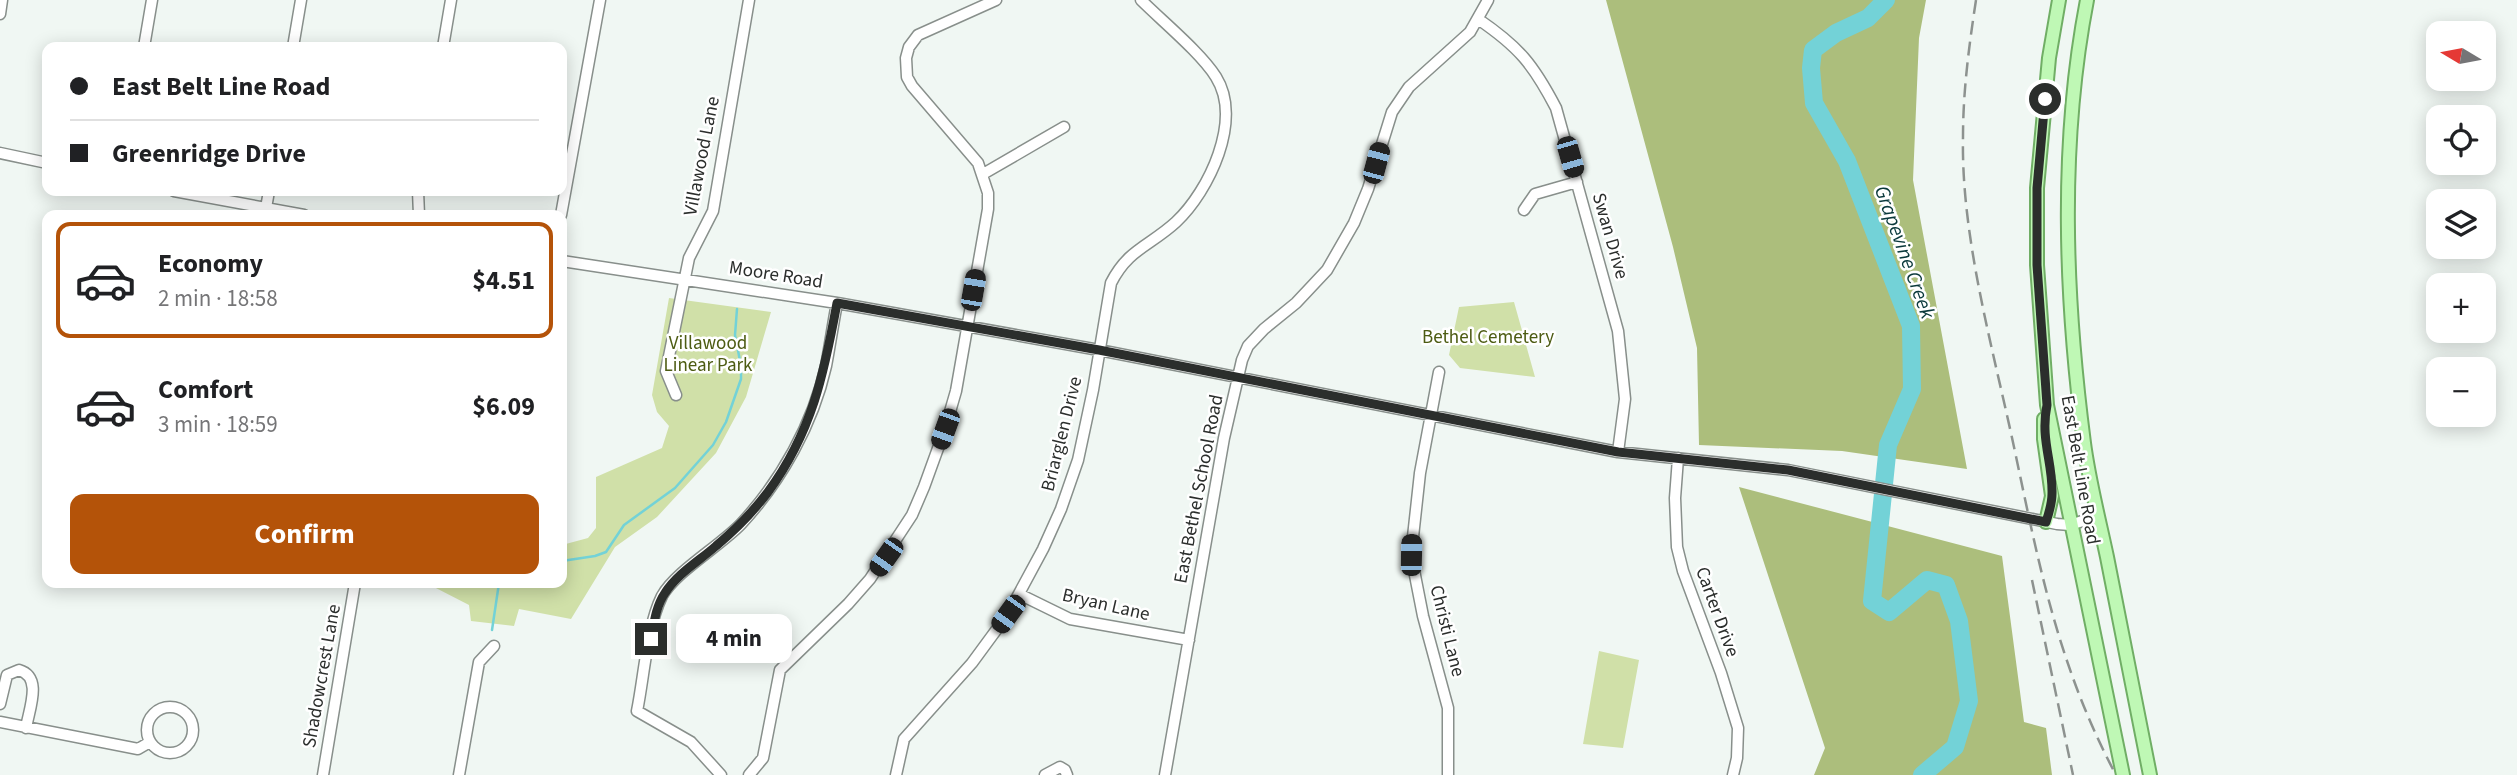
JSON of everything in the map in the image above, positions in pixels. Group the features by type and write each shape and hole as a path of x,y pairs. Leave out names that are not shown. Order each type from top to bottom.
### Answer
{"main road":[{"name":"East Belt Line Road","path":"2059,0 2049,58 2037,188 2037,265 2047,405 2123,775"},
{"name":"East Belt Line Road","path":"2087,0 2073,92 2067,245 2074,350 2084,446 2150,775"},
{"path":"2046,522 2052,496 2043,422 2047,405"}],"street":[{"path":"0,14 2,0"},
{"path":"145,42 152,0"},
{"path":"294,42 301,0"},
{"path":"444,42 451,0"},
{"path":"567,182 600,0"},
{"name":"Villawood Lane","path":"676,395 666,371 692,249 713,211 746,0"},
{"path":"749,775 763,758 779,670 848,604 870,579 912,514 945,429 956,391 988,209 988,193 978,163 912,86 905,66 909,47 918,35 996,0"},
{"name":"Briarglen Drive","path":"896,775 904,739 972,663 1020,594 1043,550 1071,482 1093,390 1111,283 1131,254 1179,218 1205,185 1217,159 1225,120 1223,90 1216,76 1141,0"},
{"name":"East Bethel School Road","path":"1166,775 1224,438 1248,346 1314,285 1340,249 1368,189 1392,112 1409,87 1470,32 1488,0"},
{"name":"Swan Drive","path":"1478,19 1508,40 1527,58 1556,108 1618,331 1625,399 1618,452"},
{"path":"983,174 1064,127"},
{"path":"0,153 42,162"},
{"path":"1524,210 1535,194 1577,182"},
{"path":"201,196 276,210"},
{"path":"265,208 268,196"},
{"name":"Moore Road","path":"567,262 967,326 1430,413 1618,452 1788,470 2046,522 2070,525 2098,516"},
{"path":"721,775 691,742 638,711 655,615 663,594 740,525 768,492 784,467 814,407 825,368 837,303"},
{"name":"Christi Lane","path":"1439,372 1420,473 1411,555 1423,616 1448,708 1448,775"},
{"name":"Carter Drive","path":"1678,458 1675,498 1677,547 1738,728 1734,775"},
{"name":"Shadowcrest Lane","path":"323,775 354,588"},
{"name":"Bryan Lane","path":"1020,594 1070,619 1189,640"},
{"path":"459,775 479,662 494,646"},
{"path":"0,704 7,675 19,670 30,676 33,683 26,728"},
{"path":"174,707 184,711 191,719 192,738 189,744 178,751 160,751 150,742 148,724 158,710 174,707"},
{"path":"0,722 138,749 150,742"},
{"path":"1045,775 1060,767 1067,775"}],"green space":[{"path":"1606,0 1926,0 1919,38 1913,180 1967,469 1842,451 1699,445 1697,348 1673,247"},
{"name":"Villawood Linear Park","path":"669,298 771,312 746,397 716,453 657,517 615,547 571,619 519,609 514,626 471,621 469,605 436,588 567,588 567,544 588,538 596,528 596,477 662,448 669,426 657,412 652,395"},
{"name":"Bethel Cemetery","path":"1514,302 1535,377 1460,368 1449,355 1459,307"},
{"path":"1739,487 2002,556 2024,722 2046,728 2052,775 1814,775 1825,748"},
{"path":"1599,651 1639,660 1623,748 1583,744"}],"waterway":[{"name":"Grapevine Creek","path":"1886,0 1868,18 1836,33 1813,50 1811,68 1814,103 1847,161 1911,326 1912,389 1888,445 1872,601 1889,612 1927,580 1946,585 1959,621 1969,701 1955,747 1922,775"},
{"path":"567,560 606,552 624,525 675,488 713,445 726,422 741,379 735,335 737,309"},
{"path":"492,630 498,588"}],"railway":[{"path":"1976,0 1967,68 1963,137 1967,214 1980,293 2032,533 2053,614 2079,694 2116,775"},
{"path":"2032,580 2073,775"}],"route":[{"path":"651,639 655,615 663,594 740,525 768,492 798,442 814,407 825,368 837,303 1430,413 1618,452 1788,470 2046,522 2051,506 2052,484 2044,439 2043,422 2047,405 2037,265 2037,188 2045,99"}]}
